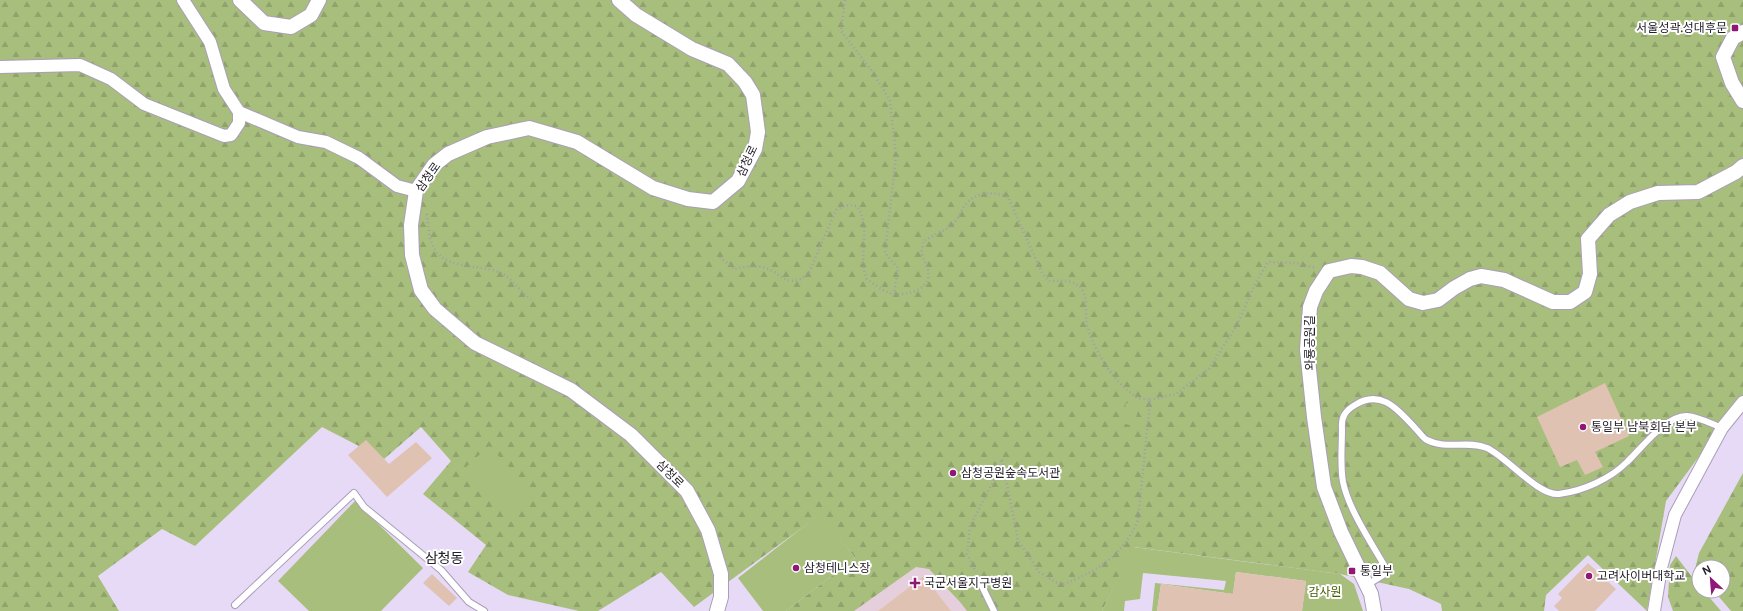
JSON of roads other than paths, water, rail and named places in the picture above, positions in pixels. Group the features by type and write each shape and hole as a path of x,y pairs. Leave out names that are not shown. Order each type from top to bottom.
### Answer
{"street":[{"path":"0,67 80,65 111,79 144,104 224,136 231,135 239,123 239,112 224,89 210,42 183,0"},
{"path":"240,0 264,23 291,27 311,15 319,0"},
{"name":"삼청로","path":"619,0 636,15 692,49 728,64 745,82 753,94 758,132 755,149 738,181 713,202 688,199 653,188 577,142 529,128 487,137 448,154 434,166 416,191 411,225 412,255 421,290 430,302 455,328 475,343 571,390 631,435 687,491 708,530 721,574 721,597 717,611"},
{"path":"1743,32 1733,38 1723,57 1732,83 1743,101"},
{"path":"239,112 298,137 326,142 359,158 397,186 416,191"},
{"name":"와룡공원길","path":"1374,611 1371,594 1341,532 1324,487 1314,417 1307,350 1310,308 1316,291 1329,271 1351,266 1362,267 1380,273 1409,299 1423,303 1438,300 1454,288 1470,279 1481,276 1504,280 1553,302 1570,302 1585,292 1590,274 1588,239 1609,216 1630,202 1658,193 1698,192 1736,172 1743,166"},
{"path":"1654,611 1661,568 1675,515 1722,428 1743,402"}],"lane":[{"path":"1366,585 1388,572 1347,499 1342,480 1341,422 1346,411 1359,403 1370,399 1381,400 1389,403 1426,439 1439,445 1468,444 1488,449 1544,491 1557,494 1577,491 1608,476 1627,462 1647,440 1670,422 1686,416 1709,422 1722,428"},
{"path":"235,605 354,493 364,507 441,570 469,602 484,611"},
{"path":"979,580 994,611"}],"place":[{"name":"서울성곽.성대후문","path":"1735,28"},
{"name":"통일부 남북회담 본부","path":"1583,427"},
{"name":"삼청공원숲속도서관","path":"953,473"},
{"name":"삼청테니스장","path":"796,568"},
{"name":"통일부","path":"1352,571"},
{"name":"고려사이버대학교","path":"1589,576"},
{"name":"국군서울지구병원","path":"915,583"}],"district":[{"name":"삼청동","path":"444,558"}],"park label":[{"name":"감사원","path":"1325,592"}]}
